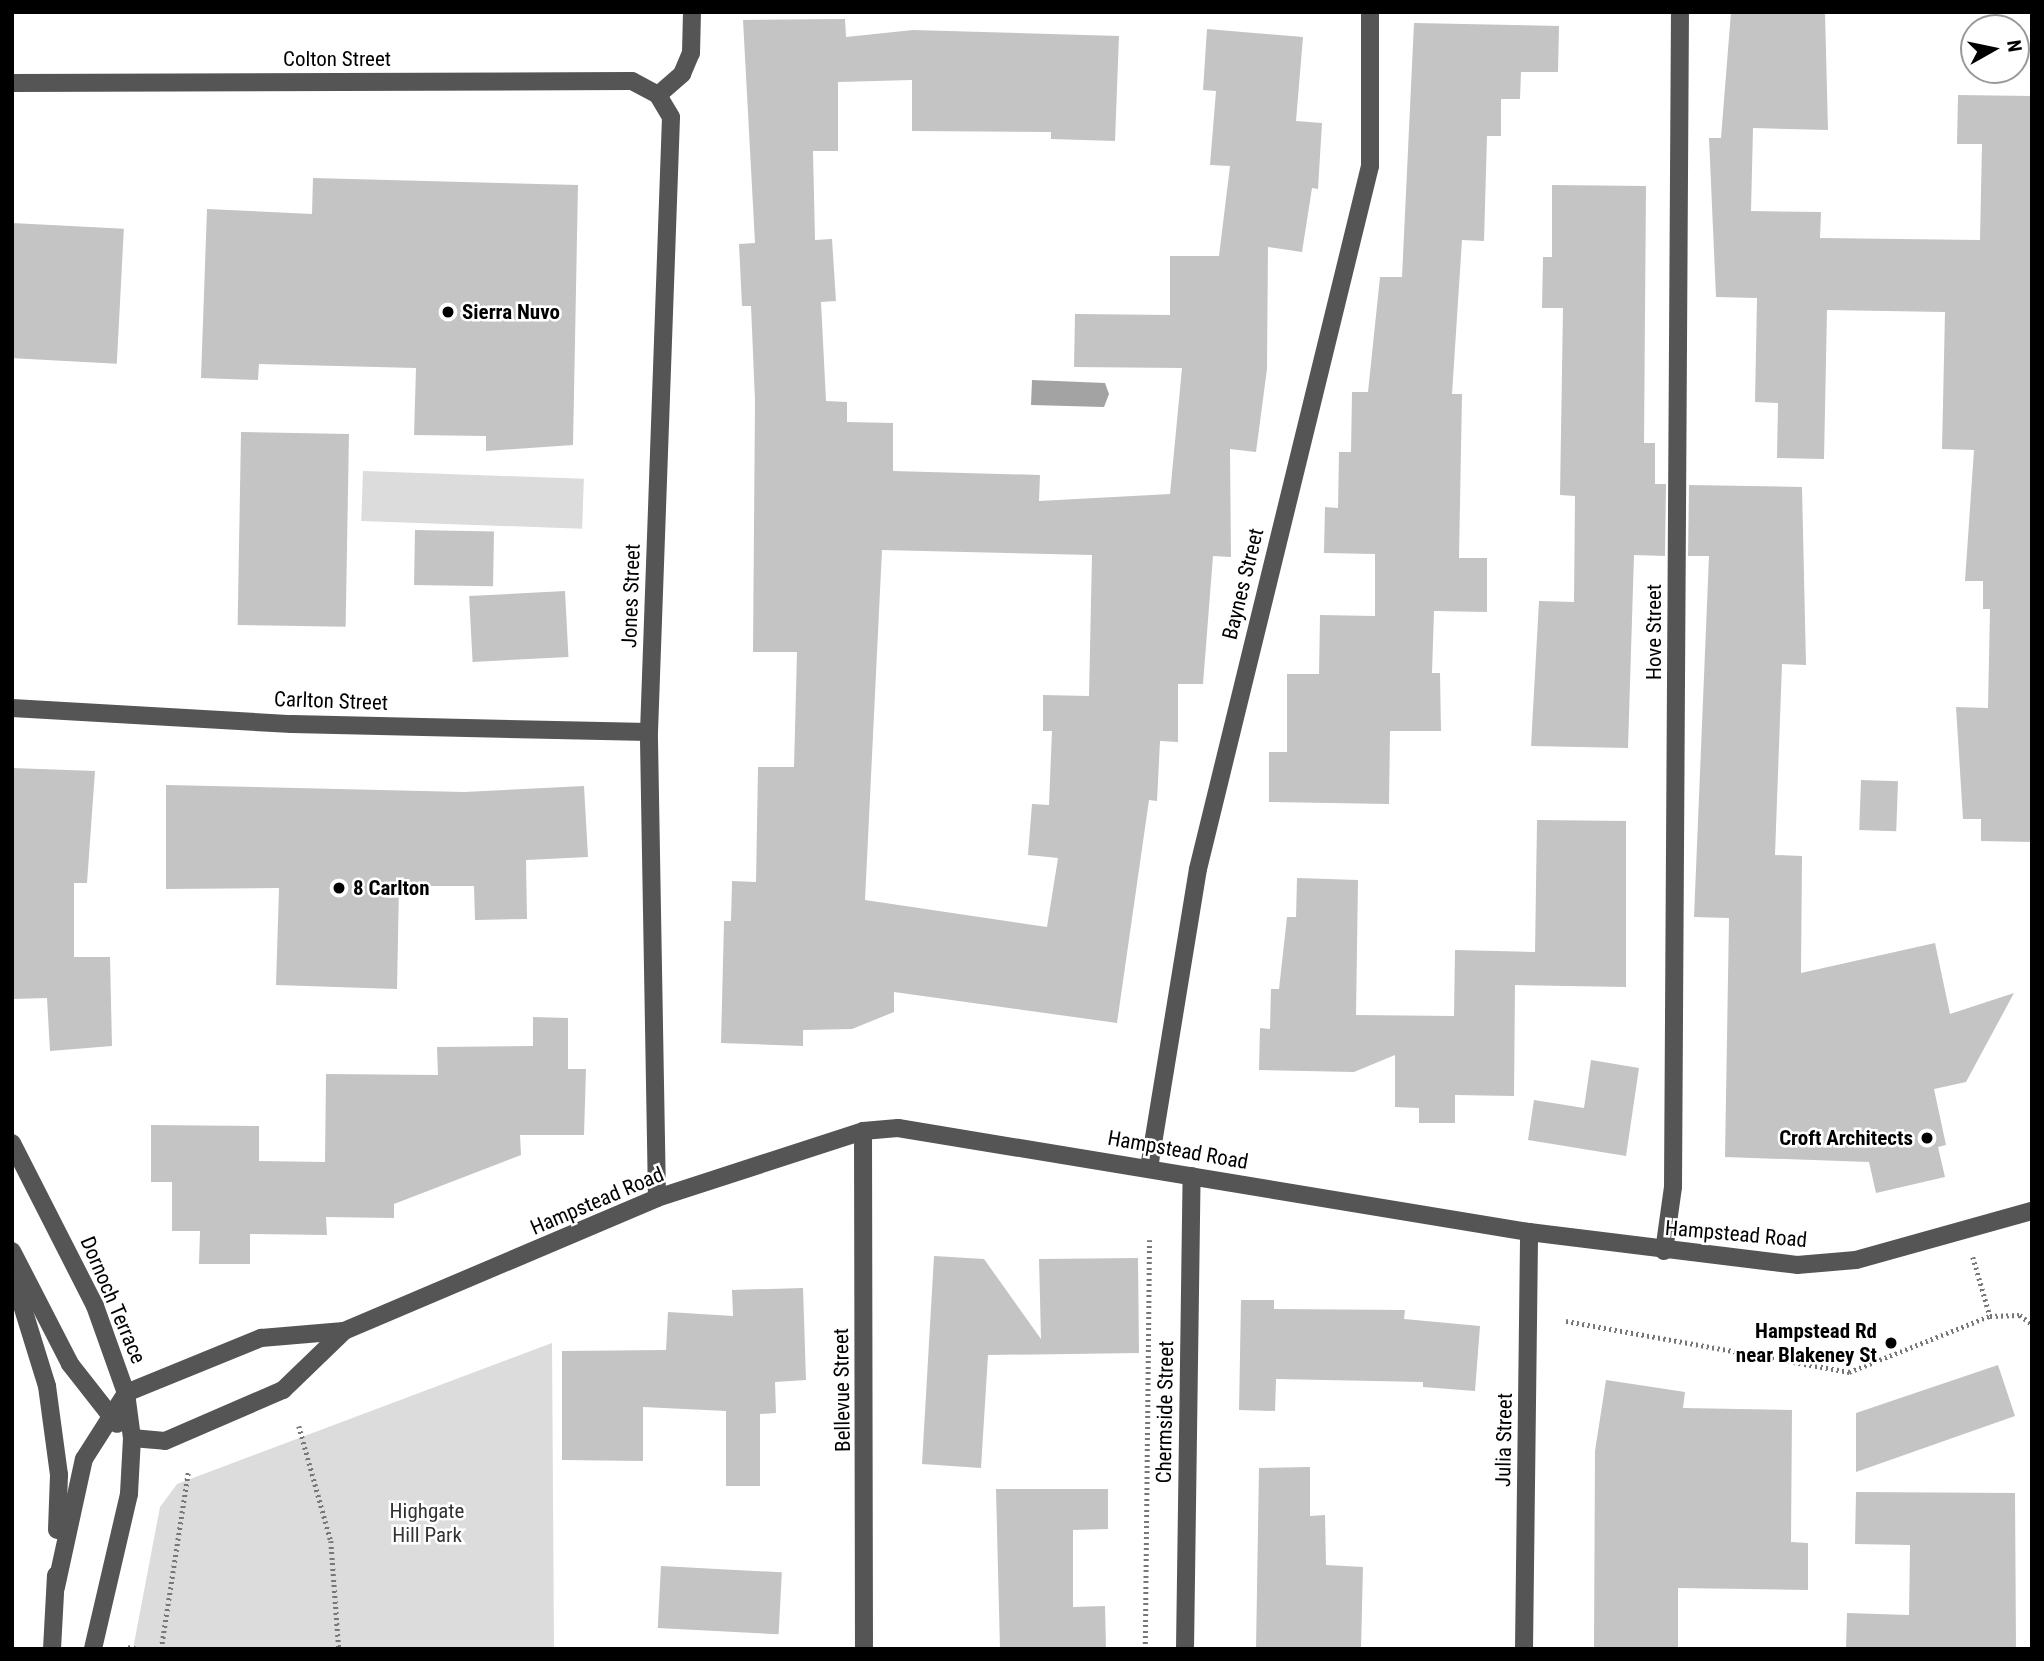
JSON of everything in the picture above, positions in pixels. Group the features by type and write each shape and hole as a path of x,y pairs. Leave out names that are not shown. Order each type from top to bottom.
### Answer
{"street":[{"path":"658,95 682,74 691,53 692,12"},
{"name":"Baynes Street","path":"1149,1168 1198,869 1370,166 1370,12"},
{"name":"Hove Street","path":"1664,1251 1673,1187 1680,12"},
{"name":"Colton Street","path":"12,83 632,81 658,95"},
{"name":"Jones Street","path":"657,1198 649,732 671,117 658,95"},
{"name":"Carlton Street","path":"12,708 292,724 649,732"},
{"name":"Hampstead Road","path":"126,1393 261,1338 344,1331 657,1198 863,1131 898,1128 1529,1232 1664,1251 1797,1265 1856,1260 2032,1211"},
{"name":"Bellevue Street","path":"863,1131 864,1649"},
{"name":"Dornoch Terrace","path":"12,1143 91,1296 126,1393 132,1438 123,1528 93,1649"},
{"name":"Chermside Street","path":"1185,1649 1192,1176"},
{"name":"Julia Street","path":"1524,1649 1529,1232"},
{"path":"12,1251 70,1364 110,1417 132,1438"},
{"path":"12,1273 47,1385 59,1475 52,1649"},
{"name":"Hampstead Road","path":"132,1438 165,1441 283,1390 344,1331"},
{"path":"56,1587 84,1459 126,1393"}],"path":[{"path":"1966,1230 1990,1316"},
{"path":"1145,1649 1149,1240"},
{"path":"1566,1321 1849,1372 1990,1316 2020,1315 2032,1324"},
{"path":"299,1426 331,1541 339,1649"},
{"path":"161,1649 188,1472"},
{"path":"128,1647 137,1649"}],"green space":[{"path":"363,471 584,479 582,529 361,521"},
{"name":"Highgate Hill Park","path":"552,1343 554,1649 133,1649 160,1507 177,1484"}],"shaded area":[{"path":"1032,380 1105,383 1109,394 1104,407 1031,405"}],"building":[{"path":"1731,12 1825,12 1828,130 1753,128 1751,211 1821,212 1820,238 1980,240 1982,144 1957,144 1958,95 2032,96 2032,842 1981,841 1981,819 1963,819 1956,707 1988,708 1990,609 1983,609 1983,581 1965,581 1974,450 1942,449 1945,312 1827,310 1824,459 1777,458 1778,403 1755,402 1757,298 1716,297 1709,138 1721,138"},
{"path":"845,19 846,37 913,30 1119,36 1115,141 1051,139 1051,132 912,131 912,80 838,82 838,151 813,151 815,240 832,239 836,301 821,302 826,401 847,402 847,422 893,423 893,471 1040,475 1039,501 1170,494 1182,368 1074,367 1075,314 1170,315 1170,256 1219,256 1230,166 1210,165 1216,91 1203,90 1207,29 1303,37 1296,121 1322,123 1318,189 1312,188 1302,252 1268,247 1267,369 1256,452 1230,449 1231,557 1213,556 1203,684 1178,684 1178,742 1160,741 1157,801 1149,800 1117,1023 894,992 894,1012 852,1029 803,1030 803,1046 721,1043 724,921 731,921 732,881 756,882 758,767 794,767 797,652 753,652 755,401 751,306 742,306 739,244 755,243 743,20","holes":["882,550 1092,555 1089,696 1043,695 1043,731 1052,731 1049,805 1032,804 1028,855 1058,858 1047,927 865,900"]},
{"path":"1414,23 1559,26 1558,72 1521,72 1520,99 1501,99 1501,136 1487,136 1484,241 1462,240 1452,394 1462,394 1459,558 1487,558 1487,612 1434,611 1432,673 1440,673 1441,731 1390,731 1389,804 1269,802 1269,752 1287,752 1287,674 1319,674 1320,615 1375,616 1375,554 1324,553 1325,507 1338,508 1339,452 1351,452 1352,392 1368,392 1380,277 1402,277"},
{"name":"Sierra Nuvo","path":"313,178 578,185 573,445 486,451 486,436 414,435 416,368 259,364 258,380 201,378 207,209 312,214"},
{"path":"1552,185 1646,186 1644,443 1655,443 1655,484 1666,484 1665,556 1634,555 1628,748 1531,746 1539,601 1574,602 1575,496 1560,495 1563,308 1542,308 1543,257 1552,257"},
{"path":"12,223 124,229 117,364 12,358"},
{"path":"241,432 349,434 346,627 238,625"},
{"path":"1689,485 1802,487 1806,665 1782,664 1775,855 1802,856 1801,973 1935,943 1950,1014 2014,993 1966,1082 1934,1089 1946,1145 1938,1147 1945,1177 1876,1193 1869,1162 1725,1157 1729,918 1694,917 1709,556 1688,556"},
{"path":"415,530 494,531 493,586 414,585"},
{"path":"565,591 568,657 473,662 469,596"},
{"path":"12,768 95,771 87,883 74,883 74,957 110,957 112,1046 50,1051 47,998 12,999"},
{"path":"1861,780 1898,781 1896,831 1859,830"},
{"path":"166,785 464,792 584,786 588,857 526,860 527,919 475,920 474,886 399,886 397,989 276,985 279,888 166,889"},
{"path":"1537,820 1626,821 1626,987 1515,985 1514,1096 1455,1095 1455,1123 1419,1123 1419,1108 1395,1107 1395,1055 1354,1072 1259,1070 1260,1028 1270,1029 1271,989 1279,989 1287,917 1296,917 1297,878 1358,880 1356,1015 1454,1016 1455,950 1535,952"},
{"path":"533,1017 568,1018 568,1069 586,1069 584,1135 520,1135 521,1155 394,1204 394,1218 326,1217 327,1235 250,1234 250,1264 199,1264 200,1231 172,1231 172,1182 151,1182 151,1125 259,1126 259,1161 325,1162 326,1074 438,1075 437,1047 533,1046"},
{"path":"1591,1060 1639,1068 1626,1156 1528,1140 1534,1100 1584,1108"},
{"path":"934,1256 984,1259 1041,1339 1039,1259 1138,1258 1139,1353 988,1355 981,1468 922,1464"},
{"path":"803,1288 806,1380 775,1382 776,1413 760,1414 760,1486 726,1486 726,1411 643,1407 643,1461 562,1460 562,1351 666,1350 668,1312 733,1316 732,1290"},
{"path":"1241,1300 1274,1300 1274,1309 1405,1310 1404,1319 1480,1326 1475,1391 1423,1387 1423,1382 1276,1379 1275,1411 1239,1410"},
{"path":"1998,1365 2015,1416 1856,1472 1856,1413"},
{"path":"1606,1380 1685,1392 1683,1408 1792,1410 1791,1542 1808,1543 1808,1590 1678,1588 1678,1649 1594,1649 1595,1451"},
{"path":"1310,1467 1310,1516 1325,1515 1326,1565 1363,1567 1361,1649 1256,1649 1259,1468"},
{"path":"996,1489 1108,1489 1108,1529 1073,1530 1073,1607 1105,1606 1106,1649 1000,1649"},
{"path":"1856,1492 2015,1493 2016,1649 1846,1647 1847,1613 1909,1615 1910,1545 1855,1544"},
{"path":"661,1566 782,1572 779,1634 658,1628"}],"place":[{"name":"Sierra Nuvo","path":"448,312"},
{"name":"8 Carlton","path":"339,888"},
{"name":"Croft Architects","path":"1927,1138"},
{"name":"Hampstead Rd near Blakeney St","path":"1891,1343"}]}
